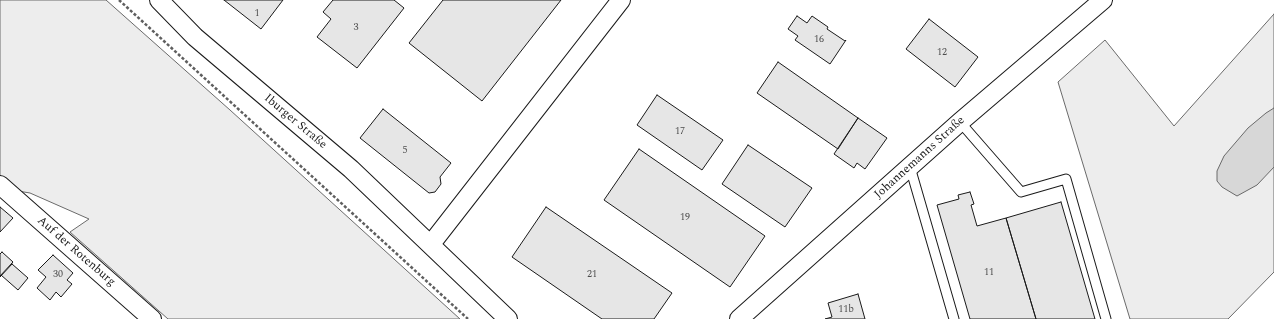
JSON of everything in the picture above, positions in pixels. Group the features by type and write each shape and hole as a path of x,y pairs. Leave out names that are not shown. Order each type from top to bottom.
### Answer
{"street":[{"name":"Iburger Straße","path":"159,0 194,38 351,169 508,319"},
{"path":"431,244 621,0"},
{"name":"Johannemanns Straße","path":"739,319 960,122 1103,0"},
{"name":"Auf der Rotenburg","path":"0,185 152,319"}],"lane":[{"path":"960,122 1021,192 1066,179 1106,319"},
{"path":"910,167 954,319"}],"path":[{"path":"119,0 468,319"}],"shaded area":[{"path":"0,0 106,0 230,110 460,319 168,319 70,232 89,219 30,193 0,188"},
{"path":"1274,14 1274,272 1228,319 1130,319 1058,82 1105,40 1174,126"},
{"path":"1274,108 1274,167 1257,185 1237,196 1222,187 1217,181 1217,171 1224,156 1248,128"}],"building":[{"path":"224,0 283,0 261,29"},
{"path":"333,0 394,0 404,8 357,68 317,37 331,19 323,12"},
{"path":"443,0 561,0 482,101 409,43"},
{"path":"797,16 807,23 812,16 828,27 827,29 845,41 846,40 830,64 795,40 798,36 788,29"},
{"path":"929,19 978,57 955,87 906,49"},
{"path":"778,62 858,118 838,149 757,93"},
{"path":"657,95 723,140 702,170 637,125"},
{"path":"383,109 451,163 440,177 441,184 435,192 429,193 360,138"},
{"path":"858,118 887,138 865,169 857,163 854,168 834,154"},
{"path":"748,145 812,188 785,227 722,184"},
{"path":"639,149 765,236 730,287 604,200"},
{"path":"970,192 974,204 971,205 977,226 1006,218 1036,319 970,319 937,205 959,199 958,195"},
{"path":"1061,202 1095,319 1036,319 1006,218"},
{"path":"0,207 13,218 0,232"},
{"path":"546,207 672,293 654,319 602,319 512,257"},
{"path":"2,252 13,262 0,276 0,254"},
{"path":"53,255 73,273 67,280 72,284 61,297 56,292 50,300 37,288 46,277 38,270"},
{"path":"12,264 28,278 18,290 1,275"},
{"path":"858,294 865,319 825,319 832,317 828,303"}]}
